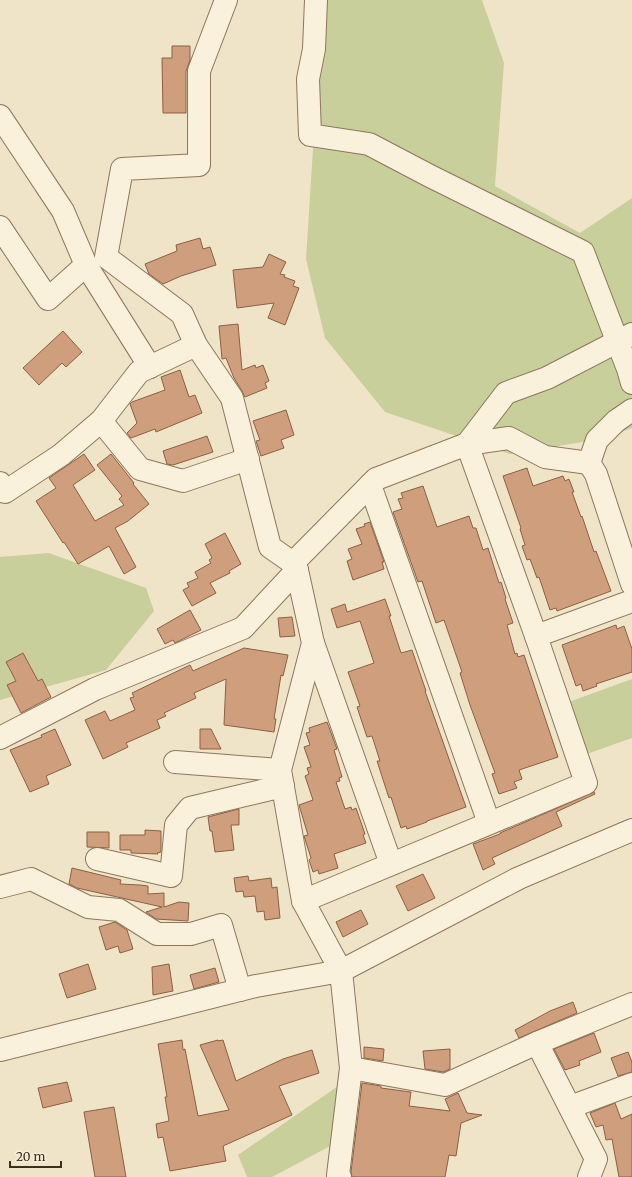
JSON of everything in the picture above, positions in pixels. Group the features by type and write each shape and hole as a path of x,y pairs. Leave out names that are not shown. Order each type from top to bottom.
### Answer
{"street":[{"path":"226,0 199,71 199,165 122,169 106,257 182,314 196,345 232,398 270,547 295,566 313,643 391,864"},
{"path":"316,0 314,49 308,79 310,135 370,144 430,176 583,252 625,338 632,383"},
{"path":"0,116 63,211 86,265 150,367"},
{"path":"0,227 48,299 86,265"},
{"path":"467,444 506,393 547,378 625,338"},
{"path":"2,490 61,455 101,422 139,372 196,345"},
{"path":"589,463 597,440 616,421 632,410"},
{"path":"101,422 140,469 183,481 248,459"},
{"path":"0,738 94,689 243,628 295,566 376,479 467,444 509,438 545,457 589,463 596,474 632,584"},
{"path":"304,901 586,783 536,636 467,444"},
{"path":"370,485 489,823"},
{"path":"536,636 632,601"},
{"path":"313,643 282,778 304,901 341,971 351,1068 337,1176"},
{"path":"175,762 282,778"},
{"path":"97,859 171,876 176,826 190,808 282,778"},
{"path":"0,1050 256,986 341,971 519,878 632,830"},
{"path":"0,887 31,879 88,907 119,910 157,934 191,934 221,925 240,990"},
{"path":"351,1068 445,1085 537,1043 632,1004"},
{"path":"537,1043 596,1159 589,1177"},
{"path":"570,1107 632,1084"}],"green space":[{"path":"326,0 482,0 504,63 495,186 580,233 632,198 632,428 607,438 510,454 385,412 325,338 306,259 322,6"},
{"path":"49,553 146,588 154,611 106,670 0,700 0,557"},
{"path":"632,679 632,738 584,755 566,703"},
{"path":"341,1084 336,1143 272,1177 247,1177 238,1155"}],"building":[{"path":"172,46 190,46 190,60 186,71 186,113 163,113 162,58 172,58"},
{"path":"200,238 203,249 210,247 216,265 181,276 163,284 149,274 145,264 177,251 176,245"},
{"path":"269,254 286,262 280,274 285,275 284,277 295,281 293,286 299,288 285,325 268,318 274,303 237,308 233,270 263,267"},
{"path":"238,324 242,370 255,365 256,368 263,365 269,381 265,383 267,388 245,397 234,378 226,358 222,359 219,326"},
{"path":"63,331 82,352 66,367 62,363 39,385 23,368"},
{"path":"180,370 189,397 195,395 202,413 156,432 155,429 131,438 127,433 137,423 130,404 165,390 161,377"},
{"path":"286,410 294,435 281,440 284,448 261,456 256,441 260,440 253,421"},
{"path":"207,436 213,452 173,465 167,464 163,451"},
{"path":"84,454 95,470 73,485 95,521 124,505 119,499 122,496 97,465 111,454 149,504 128,521 115,528 136,567 124,574 109,546 78,564 36,501 56,488 49,478"},
{"path":"527,468 533,486 563,476 565,481 569,479 574,492 572,492 594,552 596,551 611,591 557,611 556,608 550,610 539,577 537,578 530,559 527,560 522,546 525,545 520,529 521,528 503,476"},
{"path":"423,486 437,527 469,516 473,528 476,528 483,550 488,548 499,583 501,582 513,623 507,625 515,654 517,653 518,657 524,655 558,757 519,770 522,779 514,782 517,788 499,794 492,774 495,773 470,705 460,673 462,672 444,620 436,623 422,581 418,582 393,512 402,509 398,499 403,498 401,493"},
{"path":"370,522 384,562 382,562 384,569 353,580 347,561 352,559 348,549 362,544 356,529 365,526 364,524"},
{"path":"225,533 241,564 229,571 230,573 210,583 216,593 192,606 183,590 189,587 187,583 198,578 195,572 211,563 209,560 212,558 205,544"},
{"path":"385,599 401,653 412,650 466,807 407,829 406,826 401,828 391,797 389,798 377,761 380,761 372,736 367,737 357,707 360,706 348,672 374,663 360,621 337,628 331,609 345,604 347,612"},
{"path":"190,610 201,630 175,643 173,640 165,644 157,629"},
{"path":"292,617 295,636 280,637 278,618"},
{"path":"616,625 617,629 624,626 632,649 632,672 596,684 597,686 583,691 581,684 576,686 562,645"},
{"path":"244,648 288,655 283,676 281,675 274,719 276,719 274,732 224,725 226,679 194,693 196,698 164,713 166,716 157,720 160,728 126,743 128,747 103,759 85,720 105,711 110,721 135,710 130,698 134,697 132,693 190,665 193,671"},
{"path":"23,653 38,681 42,679 51,697 21,713 7,685 16,681 6,662"},
{"path":"327,722 337,749 334,750 342,777 339,778 340,781 336,782 345,809 351,807 352,810 356,808 365,834 363,835 366,843 334,854 338,868 319,874 318,870 313,872 309,860 311,858 304,836 308,835 299,805 313,800 305,776 309,774 307,768 311,767 304,747 310,745 306,733 310,732 309,728"},
{"path":"55,729 71,765 46,776 49,784 30,792 10,750 42,737 41,735"},
{"path":"200,729 211,729 221,749 200,749"},
{"path":"594,792 595,794 556,812 562,826 492,858 495,864 483,870 473,844 500,834"},
{"path":"239,809 239,825 231,825 234,850 215,852 208,817"},
{"path":"145,830 161,831 161,852 157,853 158,854 131,853 131,850 120,850 120,835 145,835"},
{"path":"87,832 109,832 109,848 87,847"},
{"path":"72,868 121,880 120,884 148,886 148,894 164,893 164,907 179,902 189,903 188,921 156,919 146,912 162,907 77,888 69,884"},
{"path":"423,874 435,898 408,911 396,886"},
{"path":"248,876 249,881 271,878 272,888 277,887 280,918 265,920 264,911 257,912 255,896 244,897 243,891 236,892 234,878"},
{"path":"361,910 368,924 343,937 336,922"},
{"path":"115,922 127,930 133,949 120,953 118,946 106,950 99,927"},
{"path":"88,964 96,989 67,998 59,974"},
{"path":"169,964 173,991 153,995 152,967"},
{"path":"215,968 219,982 194,989 190,975"},
{"path":"573,1002 577,1013 519,1038 515,1030 550,1011"},
{"path":"594,1033 601,1052 579,1061 580,1065 565,1070 554,1049"},
{"path":"182,1040 198,1116 229,1110 200,1045 223,1040 236,1081 283,1059 312,1050 319,1073 279,1086 292,1115 223,1146 226,1161 170,1171 163,1137 158,1138 156,1124 169,1121 165,1097 167,1097 158,1044"},
{"path":"364,1047 384,1049 383,1061 364,1058"},
{"path":"450,1049 450,1069 443,1072 425,1069 423,1051"},
{"path":"628,1052 632,1062 632,1072 618,1076 611,1058"},
{"path":"67,1082 72,1101 43,1108 38,1088"},
{"path":"362,1083 381,1086 381,1088 411,1092 409,1106 450,1111 445,1099 458,1093 467,1113 482,1115 461,1123 456,1156 449,1155 445,1177 352,1177 351,1172"},
{"path":"615,1103 621,1119 632,1114 632,1177 619,1177 612,1139 606,1140 603,1125 596,1127 590,1113"},
{"path":"114,1107 126,1177 95,1177 84,1112"}]}
